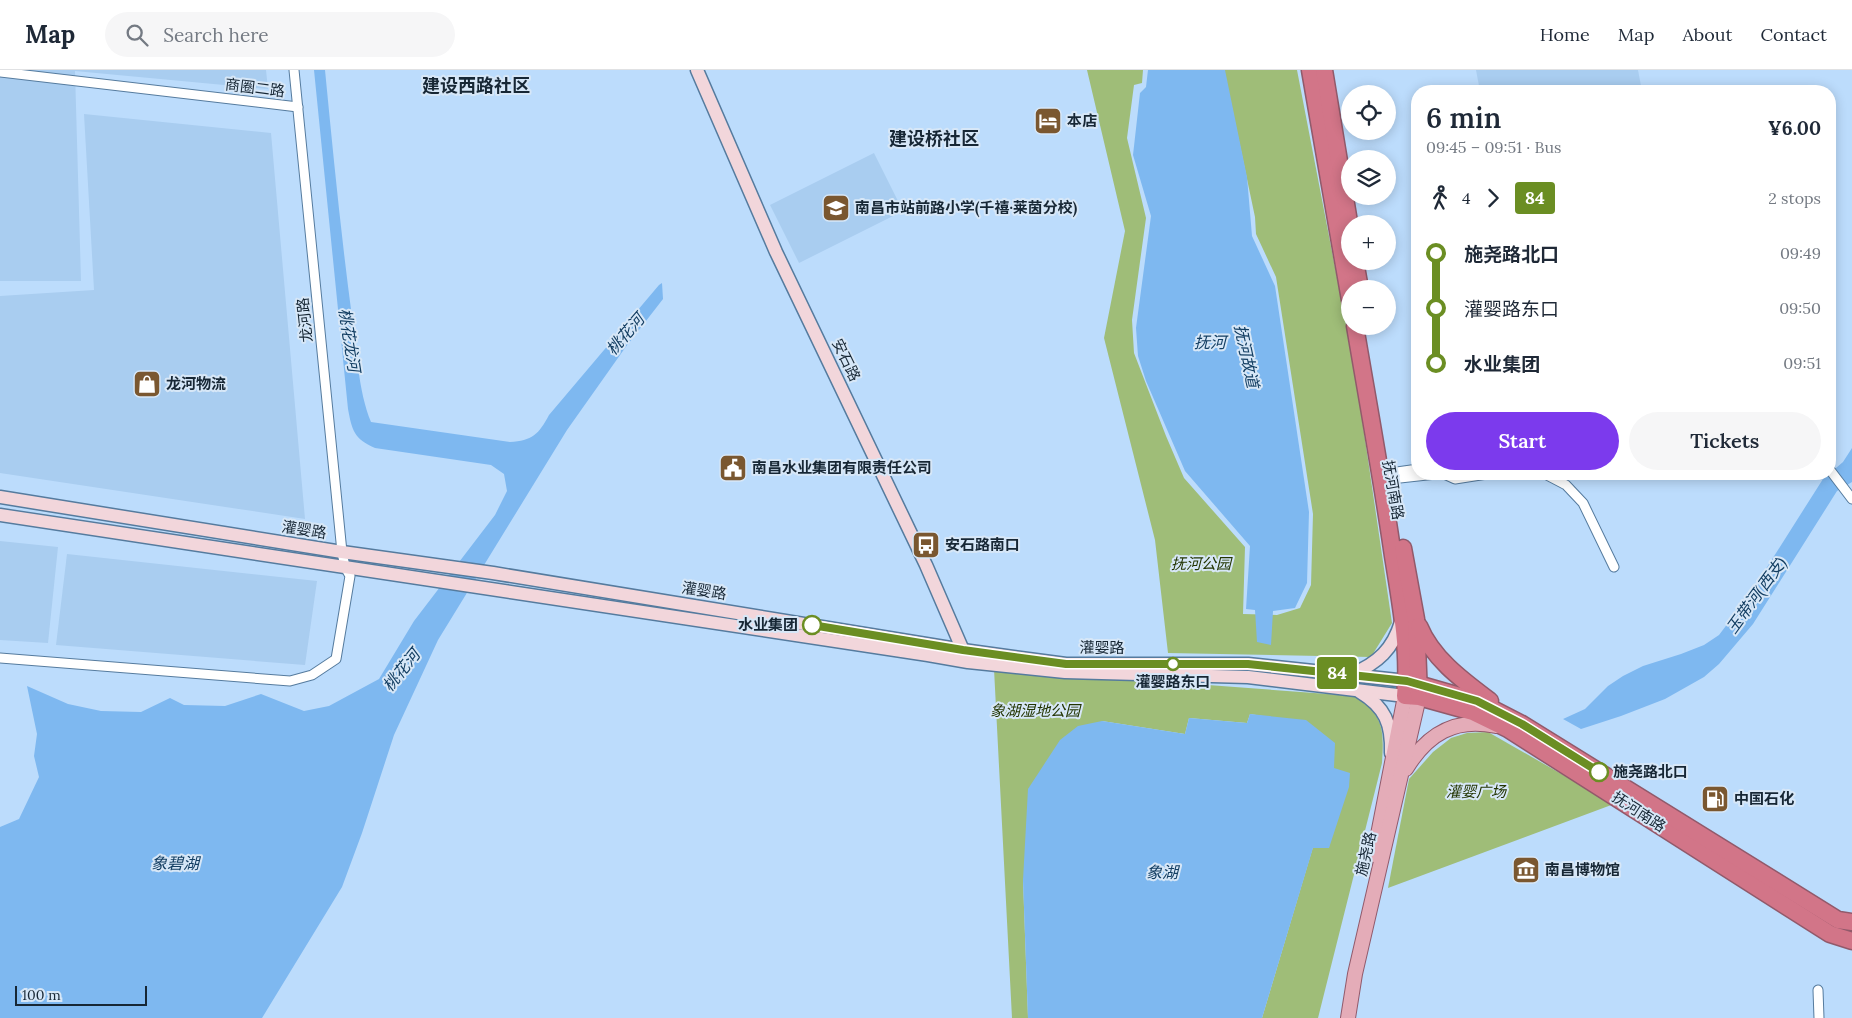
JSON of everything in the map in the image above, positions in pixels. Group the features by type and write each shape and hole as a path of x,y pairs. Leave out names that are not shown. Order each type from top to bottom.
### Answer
{"highway":[{"path":"1310,70 1347,280"},
{"path":"1324,70 1348,215"},
{"name":"抚河南路","path":"1356,335 1385,500 1409,619"},
{"name":"抚河南路","path":"1368,335 1391,476 1409,619 1413,690 1477,701 1830,934 1852,941"},
{"path":"1409,619 1439,657 1515,727"},
{"name":"抚河南路","path":"1515,727 1838,920 1852,922"},
{"path":"1830,934 1852,948"}],"main road":[{"name":"安石路","path":"697,70 776,252 926,565 968,662"},
{"name":"灌婴路","path":"0,497 342,552 494,573 963,650 1066,664 1248,664 1352,674 1413,690"},
{"name":"灌婴路","path":"0,515 968,662 1065,672 1248,677 1356,690 1413,690"},
{"path":"1352,674 1376,662 1409,619"},
{"path":"1356,690 1371,699 1384,714 1390,734 1395,777"},
{"name":"施尧路","path":"1348,1018 1355,974 1413,690"},
{"path":"1395,777 1423,745 1446,729 1471,724 1515,727"},
{"name":"施尧路","path":"1339,1018 1347,974 1395,777"}],"street":[{"name":"龙河路","path":"0,658 290,681 312,675 336,659 350,576 345,567 342,552 294,70"},
{"name":"商圈二路","path":"0,72 298,107"},
{"path":"1391,476 1411,471"},
{"path":"1391,476 1411,475"},
{"path":"1836,478 1849,496"},
{"path":"1556,480 1566,485 1582,504 1614,567"},
{"path":"1818,990 1819,1018"}],"shaded area":[{"path":"0,70 266,70 268,89 75,71 81,281 0,281"},
{"path":"1476,70 1638,70 1641,85 1479,85"},
{"name":"龙河物流","path":"84,114 271,133 305,519 0,473 0,296 94,290"},
{"name":"南昌市站前路小学(千禧·莱茵分校)","path":"874,153 903,211 799,263 770,205"},
{"path":"0,541 58,547 48,643 0,640"},
{"path":"67,554 317,581 305,665 56,645"}],"green space":[{"name":"抚河公园","path":"1087,70 1143,70 1142,83 1134,85 1127,138 1146,218 1132,320 1134,353 1166,436 1184,478 1245,547 1243,614 1277,615 1300,608 1311,585 1313,514 1276,277 1256,234 1255,217 1224,70 1297,70 1341,298 1341,335 1348,335 1355,371 1392,623 1371,657 1168,653 1155,540 1104,338 1125,231"},
{"name":"象湖湿地公园","path":"994,669 1355,696 1372,710 1377,717 1382,732 1382,763 1318,1018 1262,1018 1313,847 1329,848 1333,768 1269,717 1250,714 1247,723 1189,718 1185,734 1102,721 1023,880 1028,1018 1012,1018"},
{"name":"灌婴广场","path":"1488,732 1614,804 1388,888 1409,779 1433,752 1451,738 1467,733"}],"water":[{"name":"象碧湖","path":"314,70 325,70 358,370 363,397 371,422 510,442 529,438 538,432 549,415 662,283 663,299 625,348 567,430 438,640 394,735 342,887 262,1018 0,1018 0,827 19,819 39,777 34,756 37,734 27,686 68,704 101,711 141,712 170,698 184,705 225,706 261,694 304,711 329,706 379,679 414,621 495,515 507,491 504,474 491,465 375,448 362,441 355,433 348,409"},
{"name":"抚河","path":"1148,70 1225,70 1247,177 1252,236 1275,286 1309,512 1307,583 1295,608 1273,611 1271,645 1257,642 1255,610 1246,609 1250,546 1185,471 1146,381 1138,356 1136,328 1151,216 1133,155 1140,93 1146,87"},
{"name":"玉带河(西支)","path":"1852,448 1852,482 1837,491 1753,624 1719,664 1704,677 1665,699 1621,716 1581,729 1563,719 1585,709 1608,686 1623,676 1643,666 1704,645 1719,635 1750,594 1822,480 1836,480 1836,468 1843,462"},
{"name":"象湖","path":"1250,714 1306,720 1335,743 1334,768 1350,773 1349,787 1329,848 1313,848 1262,1018 1028,1018 1023,880 1028,789 1060,740 1078,726 1102,721 1185,734 1189,718 1247,723"}],"bus line":[{"name":"84","path":"812,625 963,650 1066,664 1248,664 1407,681 1477,701 1522,724 1599,772"}],"place":[{"name":"本店","path":"1048,121"},
{"name":"南昌市站前路小学(千禧·莱茵分校)","path":"836,208"},
{"name":"龙河物流","path":"147,384"},
{"name":"南昌水业集团有限责任公司","path":"733,468"},
{"name":"安石路南口","path":"926,545"},
{"name":"水业集团","path":"812,625"},
{"name":"灌婴路东口","path":"1173,664"},
{"name":"施尧路北口","path":"1599,772"},
{"name":"中国石化","path":"1715,799"},
{"name":"南昌博物馆","path":"1526,870"}],"district":[{"name":"建设西路社区","path":"476,86"},
{"name":"建设桥社区","path":"934,139"}],"water label":[{"name":"桃花河","path":"625,334"},
{"name":"桃花龙河","path":"350,340"},
{"name":"抚河故道","path":"1247,356"},
{"name":"桃花河","path":"401,670"}]}
